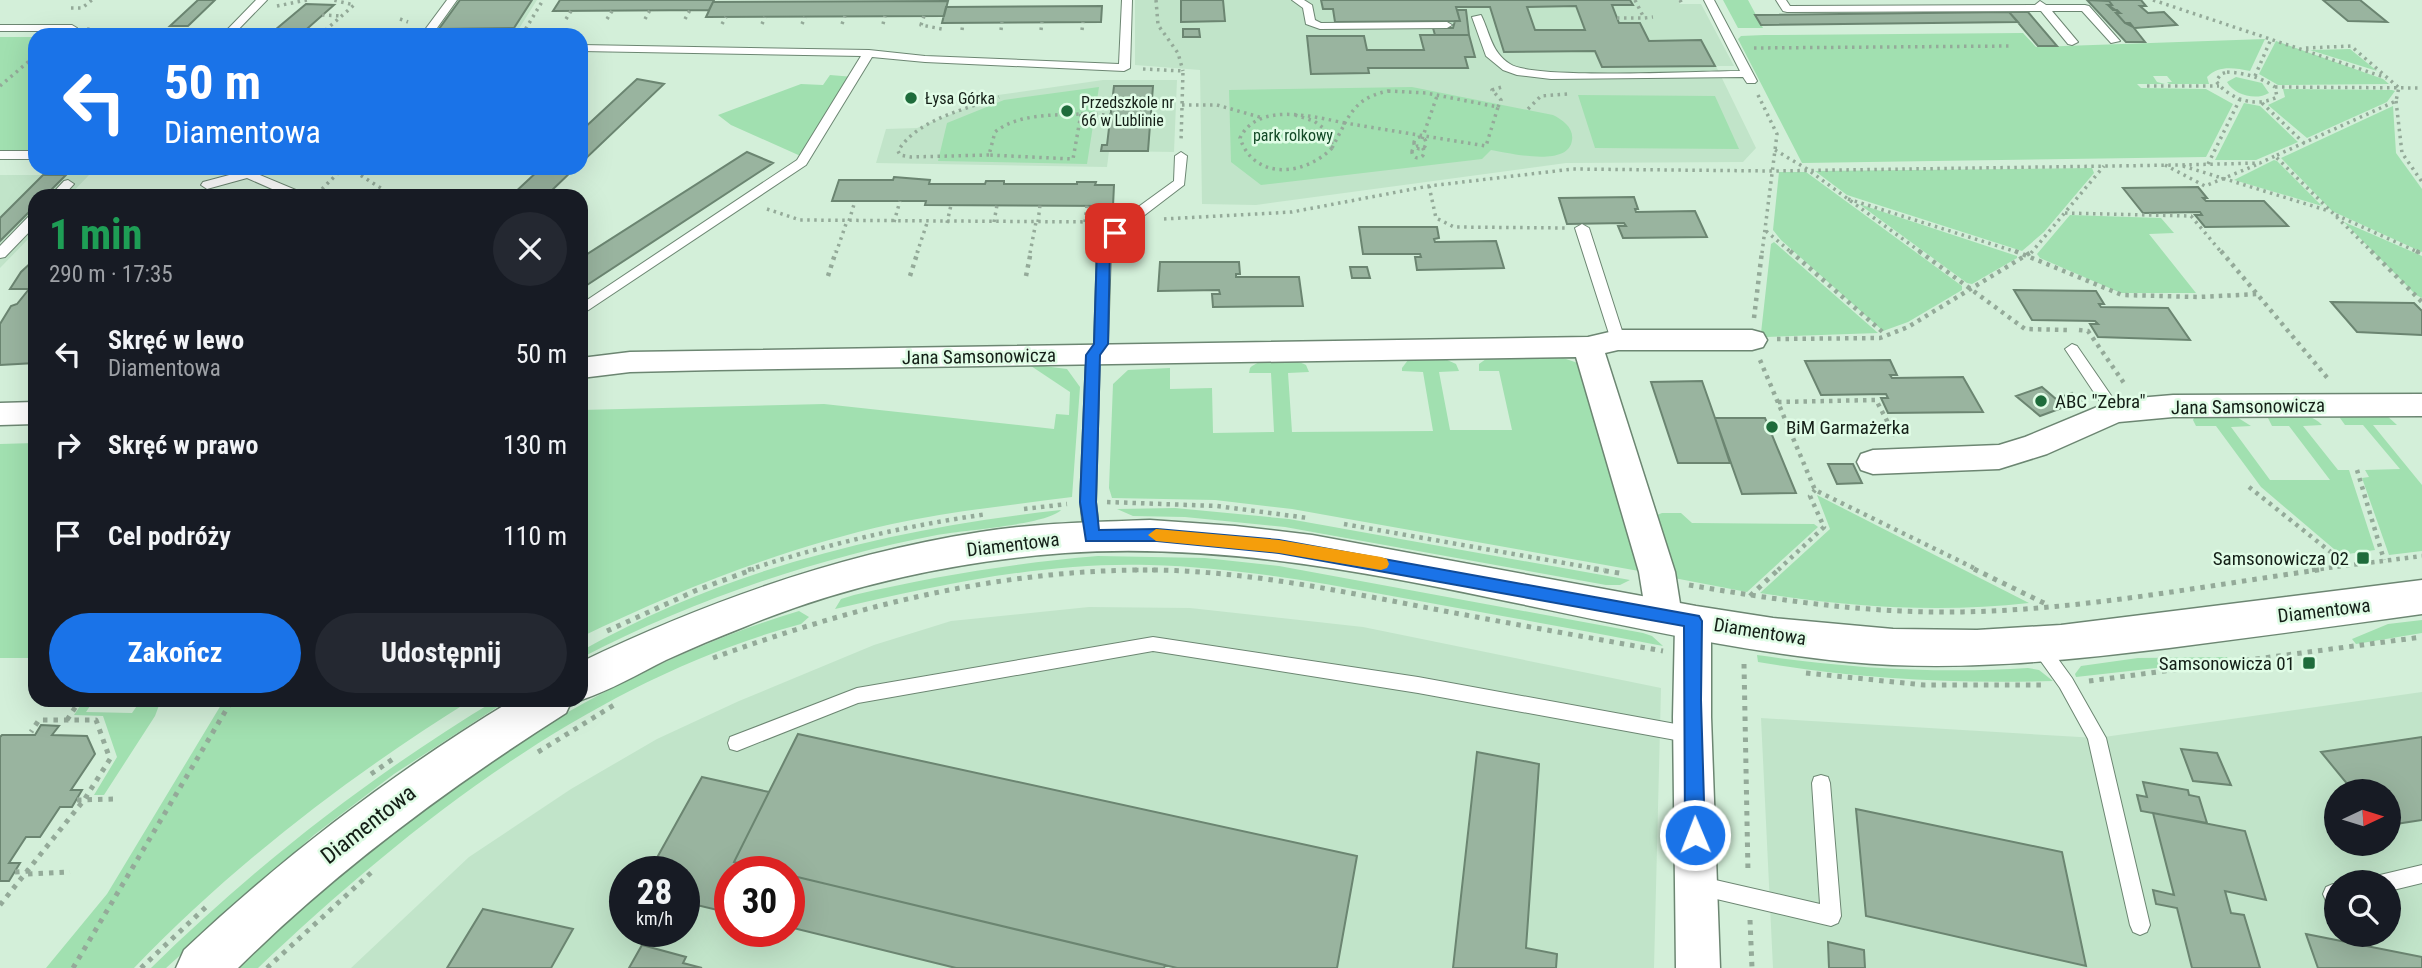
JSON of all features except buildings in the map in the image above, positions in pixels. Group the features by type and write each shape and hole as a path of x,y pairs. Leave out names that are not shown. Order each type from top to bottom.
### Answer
{"street":[{"name":"Jana Samsonowicza","path":"588,367 663,361 1093,355 1752,340"},
{"path":"1603,343 1657,572 1679,618 1692,735 1698,968"},
{"name":"Jana Samsonowicza","path":"1873,462 1999,457 2036,446 2110,406 2422,405"},
{"path":"0,414 28,413"},
{"name":"Diamentowa","path":"588,678 642,651 718,618 809,587 936,554 996,544 1091,536 1157,535 1279,546 1679,618 1850,644 1954,649 2039,646 2422,597"},
{"name":"Diamentowa","path":"202,968 282,892 383,810 461,754 538,707"}],"lane":[{"path":"431,28 452,0"},
{"path":"588,48 869,53 925,59 1124,68 1127,0"},
{"path":"1297,0 1308,7 1310,22 1320,26 1447,25"},
{"path":"1477,17 1490,54 1507,68 1517,72 1551,76 1750,79 1709,0"},
{"path":"1781,0 1787,9 2039,4 2085,8 2115,41"},
{"path":"2039,4 2072,41"},
{"path":"236,28 265,5"},
{"path":"0,27 72,28"},
{"path":"588,305 802,162 869,53"},
{"path":"0,155 28,155"},
{"path":"1091,536 1088,502 1093,355 1101,344 1104,248 1128,221 1180,183 1181,156"},
{"path":"207,184 244,175"},
{"path":"250,175 283,189"},
{"path":"63,189 68,184"},
{"path":"0,254 28,225"},
{"path":"1582,228 1603,343"},
{"path":"2072,349 2110,406"},
{"path":"737,743 857,696 1153,644 1418,685 1692,735"},
{"path":"2039,646 2066,683 2097,738 2140,925"},
{"path":"1696,885 1831,916 1821,783"},
{"path":"2401,879 2422,874"}],"path":[{"path":"69,8 82,8 92,0"},
{"path":"265,5 307,0"},
{"path":"328,28 354,5 333,0"},
{"path":"526,28 543,0"},
{"path":"1156,0 1157,24 1184,64 1181,156"},
{"path":"1635,0 1644,18"},
{"path":"2153,0 2387,78"},
{"path":"645,19 650,10"},
{"path":"685,19 690,10"},
{"path":"566,19 571,11"},
{"path":"607,19 612,11"},
{"path":"323,15 341,16"},
{"path":"842,24 845,16"},
{"path":"883,24 885,16"},
{"path":"924,16 921,25 942,29"},
{"path":"722,24 726,17"},
{"path":"762,24 765,17"},
{"path":"802,24 805,17"},
{"path":"1617,18 1653,18"},
{"path":"400,19 408,22"},
{"path":"1001,30 1002,22"},
{"path":"1041,30 1042,22"},
{"path":"1082,30 1083,22"},
{"path":"962,30 963,23"},
{"path":"2255,76 2272,39"},
{"path":"1742,48 2011,46"},
{"path":"2302,48 2351,47 2399,87"},
{"path":"0,86 28,62"},
{"path":"1151,69 1183,71"},
{"path":"2275,87 2277,97 2261,102 2240,99 2219,86 2216,81 2221,74 2236,72 2255,76 2275,87 2422,88"},
{"path":"1750,79 1777,134 1752,340 1815,491 2048,605"},
{"path":"2147,86 2219,86"},
{"path":"2399,87 2396,101 2402,153 2422,182"},
{"path":"1182,105 1217,105 1264,118 1295,115 1347,123 1422,137 1486,146 1497,107 1397,90 1373,95 1358,103 1347,123 1332,148 1320,161 1304,167 1283,169 1259,164 1244,150 1240,138 1246,127 1264,118"},
{"path":"1422,137 1428,143 1419,147 1413,145 1413,141 1422,137 1437,96"},
{"path":"1528,109 1541,96 1564,96"},
{"path":"999,97 907,137 898,151 900,155 1073,159 1081,114"},
{"path":"2208,164 2240,99"},
{"path":"2164,165 2205,186 2305,144 2396,101"},
{"path":"2261,102 2305,144"},
{"path":"989,155 997,130 1037,117 1111,115"},
{"path":"1295,115 1310,119 1327,129 1333,138 1332,148"},
{"path":"1775,150 1807,169 2025,329 2088,331 2130,391 2110,406"},
{"path":"2274,156 2422,302"},
{"path":"744,201 800,220 927,223 1128,221 1292,212 1429,186 1573,169 1772,171 2260,163"},
{"path":"1752,340 1886,335 1908,327 2029,256 2104,165"},
{"path":"2179,165 2333,213 2422,254"},
{"path":"323,189 338,175"},
{"path":"358,175 382,189"},
{"path":"1429,186 1436,218 1454,227 1582,228"},
{"path":"1847,199 2029,256 2122,295 2199,297 2258,294"},
{"path":"828,276 855,201"},
{"path":"894,222 900,201"},
{"path":"947,222 951,205"},
{"path":"994,222 997,205"},
{"path":"1026,276 1040,205"},
{"path":"1085,222 1087,205"},
{"path":"2065,213 2191,216 2350,406"},
{"path":"910,276 927,223"},
{"path":"1765,230 1886,335"},
{"path":"1778,402 1876,400 1900,444"},
{"path":"2357,470 2384,560"},
{"path":"2249,487 2347,565"},
{"path":"1750,596 1824,527 1810,496 1815,491"},
{"path":"1744,664 1752,968"},
{"path":"67,720 75,707"},
{"path":"73,968 228,707"},
{"path":"0,905 84,800 110,759 96,720 51,723 39,720 31,732"},
{"path":"77,800 116,799"},
{"path":"15,872 70,872"}],"shaded area":[{"path":"458,0 537,0 519,28 438,28"},
{"path":"1135,0 1678,0 1680,4 1701,4 1734,66 1716,66 1756,148 1743,162 1566,163 1256,205 1202,204 1200,70 1135,65"},
{"name":"Przedszkole nr 66 w Lublinie","path":"1103,80 1177,80 1174,152 1109,151 1107,167 876,163 886,129 917,128 998,95"},
{"path":"0,175 89,175 76,189 28,189 28,239 0,268"},
{"path":"1089,607 1190,608 1363,627 1661,688 1654,968 351,968 469,857 571,789 657,739 739,701 874,645 951,621"},
{"path":"2422,692 2422,968 1773,968 1761,718 2097,738"}],"green space":[{"path":"1723,0 1748,0 1763,28 1738,28"},
{"path":"2023,33 2036,47 2265,39 2250,71 2222,69 2207,77 2209,84 2169,84 2167,82 2172,82 2167,76 2153,76 2157,82 2165,84 2137,84 2141,88 2206,89 2233,104 2206,157 1802,163 1738,39 1741,36 1764,35"},
{"path":"0,37 28,37 28,150 0,150"},
{"path":"2276,41 2383,79 2389,84 2278,85 2259,74"},
{"path":"2350,49 2377,71 2310,50"},
{"path":"830,75 854,77 805,158 731,125 718,115 801,84 823,85"},
{"path":"2236,77 2262,83 2269,93 2252,96 2240,93 2227,82"},
{"path":"1099,87 1087,164 938,161 947,123 1004,100"},
{"name":"park rolkowy","path":"1412,87 1553,115 1570,128 1572,140 1568,149 1561,154 1550,156 1524,156 1491,150 1482,159 1261,185 1231,162 1229,90"},
{"path":"2283,89 2395,91 2387,102 2307,138 2268,105 2285,97"},
{"path":"1578,95 1715,96 1739,149 1595,148"},
{"path":"2244,103 2260,106 2298,142 2256,160 2215,160"},
{"path":"2393,106 2396,153 2422,189 2422,252 2332,211 2281,158"},
{"path":"2274,160 2277,161 2322,206 2234,180"},
{"path":"2092,168 2094,173 2044,232 2022,251 1847,195 1815,171"},
{"path":"1779,172 1806,172 1962,286 1962,290 1908,322 1883,331 1773,230"},
{"path":"1859,204 2017,258 1972,284 1967,283"},
{"path":"2070,215 2161,218 2174,233 2149,234 2196,293 2121,293 2040,258 2037,254"},
{"path":"2344,222 2422,256 2422,298 2416,295"},
{"path":"1774,242 1878,333 1766,337 1761,333 1771,244"},
{"path":"1560,357 1578,363 1642,567 1639,571 1292,509 1215,500 1112,498 1109,488 1113,384 1128,370 1170,368 1170,389 1212,388 1213,433 1274,432 1271,373 1249,373 1255,364 1277,360 1306,365 1309,372 1288,373 1292,432 1433,431 1423,372 1402,371 1402,368 1408,360 1445,359 1456,364 1459,371 1439,372 1450,430 1512,430 1499,371 1479,371 1479,364 1486,359"},
{"path":"1028,364 1067,369 1080,387 1072,497 914,519 812,545 695,586 588,634 588,410 824,404 1054,429 1056,414 1069,415 1070,392"},
{"path":"2232,414 2251,426 2231,427 2270,480 2330,480 2289,426 2272,426 2268,418 2270,415 2305,416 2322,425 2303,426 2338,470 2349,470 2375,550 2341,555 2261,487 2216,426 2196,426 2193,420 2195,416"},
{"path":"2385,414 2397,425 2373,425 2422,485 2422,551 2389,555 2362,478 2369,477 2365,470 2400,469 2363,425 2345,425 2340,418 2341,415"},
{"path":"28,443 28,658 0,658 0,444"},
{"path":"1817,495 2029,603 1962,608 1895,607 1760,593 1830,529"},
{"path":"1175,508 1289,519 1630,580 1620,585 1606,585 1285,527 1185,517 1133,516 1117,509"},
{"path":"1061,510 1039,520 937,535 800,569 710,600 588,654 588,647 637,622 695,596 753,575 874,541 998,518"},
{"path":"1681,513 1692,523 1814,524 1818,527 1747,592 1674,578 1657,515"},
{"path":"1098,556 1205,558 1279,566 1643,633 1652,636 1663,646 1323,584 1237,571 1178,566 1109,565 1030,571 952,584 835,609 841,599 915,582 1006,566"},
{"path":"799,611 809,617 801,624 724,649 650,681 578,719 509,762 443,810 379,861 258,968 240,968 362,856 428,804 498,755 571,711 579,707 588,707 588,702 645,672 721,638"},
{"path":"2422,620 2422,633 2356,644 2352,639 2388,624"},
{"path":"1757,655 1892,669 2028,668 2039,670 2053,681 1942,681 1868,676 1758,662"},
{"path":"2227,657 2228,660 2076,677 2075,674 2081,666 2138,658"},
{"path":"79,707 89,707 86,712 132,713 136,707 158,707 104,795 94,795 117,757 103,716 74,715"},
{"path":"220,707 460,707 381,759 294,824 212,893 134,968 46,968 107,894"},
{"path":"485,707 497,707 394,774 314,835 166,968 151,968 273,858 359,791"}],"slow traffic":[{"path":"1156,535 1233,540 1381,564"}],"place":[{"name":"Łysa Górka","path":"911,98"},
{"name":"Przedszkole nr 66 w Lublinie","path":"1067,111"},
{"name":"ABC \"Zebra\"","path":"2041,401"},
{"name":"BiM Garmażerka","path":"1772,427"},
{"name":"Samsonowicza 02","path":"2363,558"},
{"name":"Samsonowicza 01","path":"2309,663"}],"route":[{"path":"1115,233 1104,248 1101,344 1093,355 1088,502 1091,536 1157,535 1279,546 1693,621 1695,835"}]}
